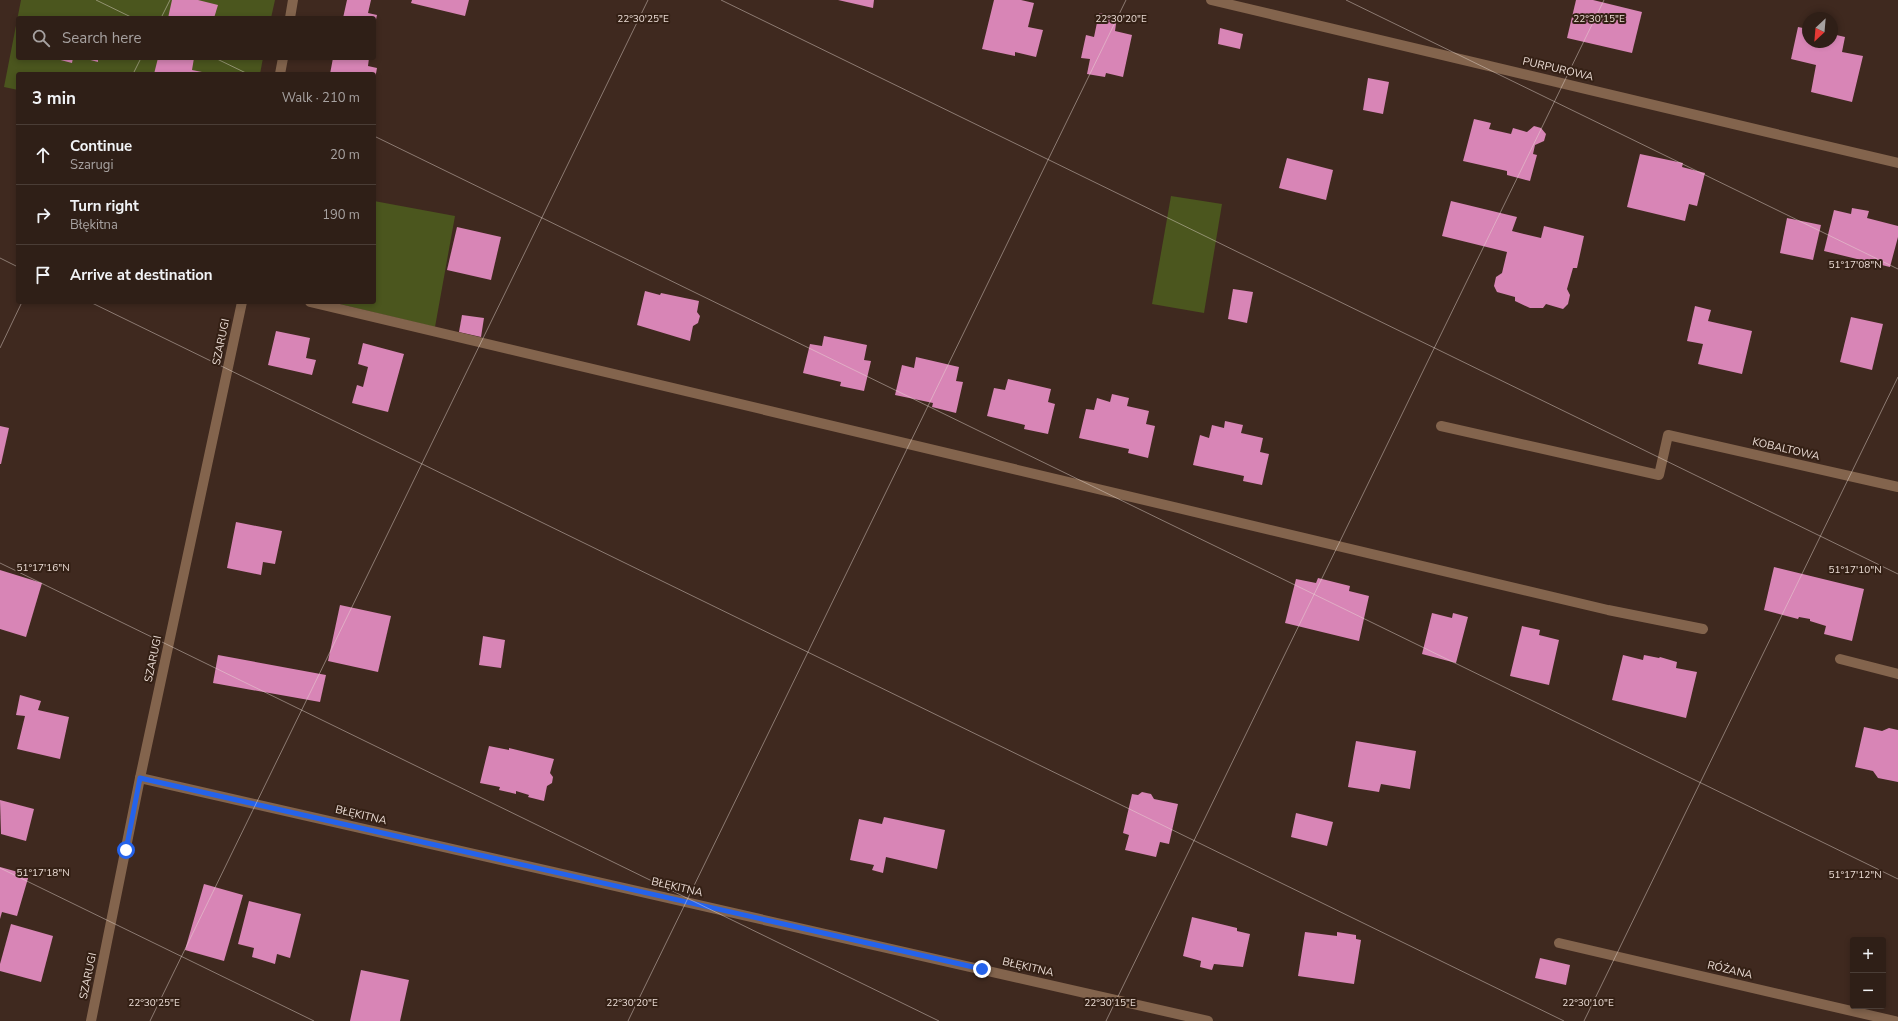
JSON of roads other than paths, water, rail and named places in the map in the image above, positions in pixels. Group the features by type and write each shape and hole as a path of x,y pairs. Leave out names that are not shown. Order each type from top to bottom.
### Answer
{"street":[{"path":"290,16 293,0"},
{"name":"PURPUROWA","path":"1211,0 1898,163"},
{"path":"280,72 283,60"},
{"name":"SZARUGI","path":"91,1021 140,778 242,304"},
{"path":"318,304 1600,608 1703,629"},
{"name":"KOBALTOWA","path":"1441,426 1659,475 1668,435 1898,487"},
{"path":"1840,659 1898,674"},
{"name":"BŁĘKITNA","path":"140,778 1208,1021"},
{"name":"RÓŻANA","path":"1559,943 1895,1021"}]}
